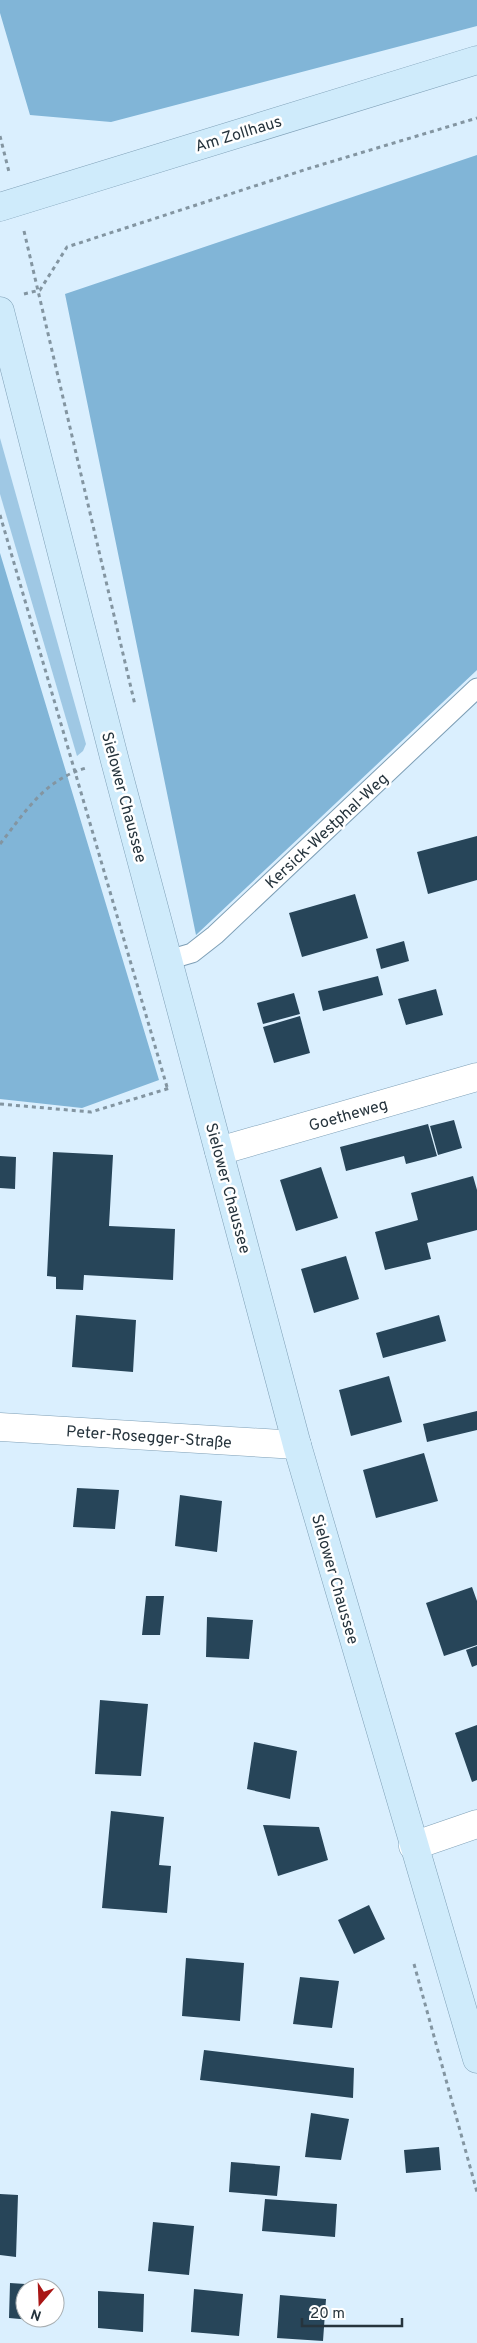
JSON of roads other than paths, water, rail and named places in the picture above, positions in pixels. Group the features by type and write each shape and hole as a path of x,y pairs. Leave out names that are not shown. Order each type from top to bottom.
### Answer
{"main road":[{"name":"Am Zollhaus","path":"0,207 477,60"},
{"name":"Sielower Chaussee","path":"0,311 168,960 297,1445 477,2059"}],"street":[{"name":"Goetheweg","path":"219,1151 477,1077"},
{"name":"Peter-Rosegger-Straße","path":"0,1427 297,1445"},
{"path":"414,1846 477,1824"}],"lane":[{"name":"Kersick-Westphal-Weg","path":"168,960 192,953 215,935 477,688"}]}
